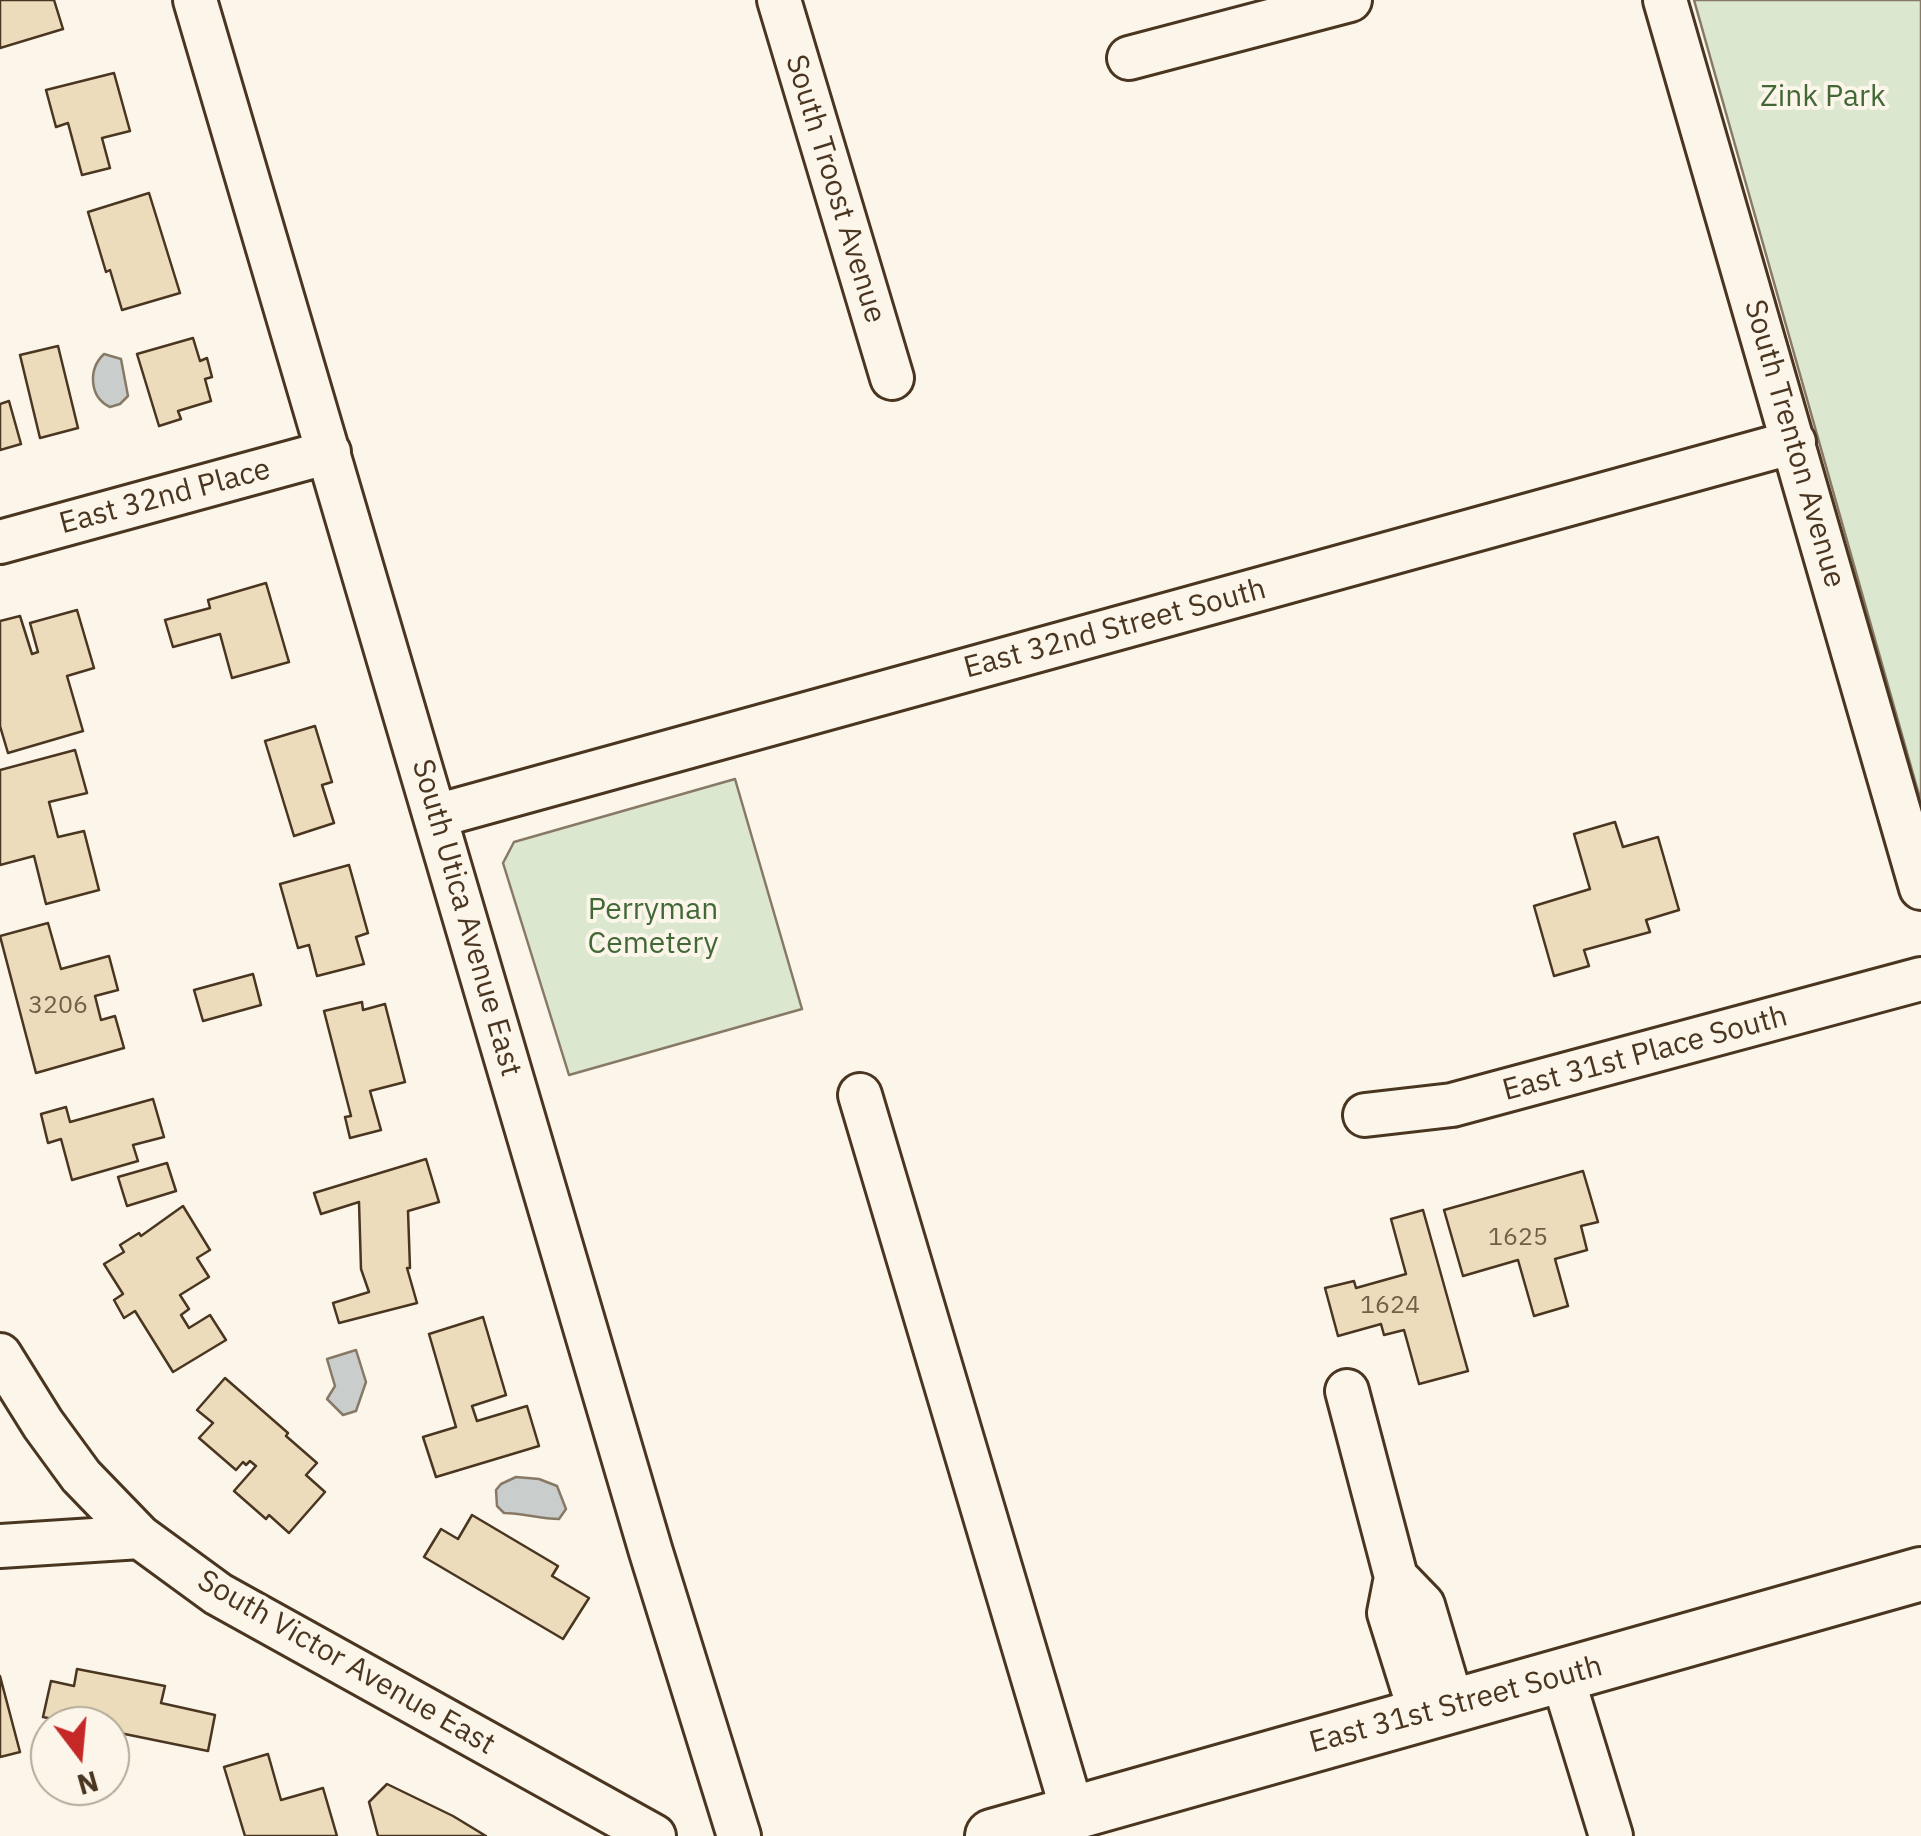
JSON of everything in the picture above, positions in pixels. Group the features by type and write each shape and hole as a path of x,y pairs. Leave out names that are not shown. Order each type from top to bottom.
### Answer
{"main road":[{"name":"East 31st Street South","path":"992,1836 1078,1819 1437,1710 1921,1574"}],"street":[{"name":"South Utica Avenue East","path":"195,0 651,1552 739,1836"},
{"name":"South Troost Avenue","path":"779,0 892,378"},
{"path":"1129,58 1350,0"},
{"name":"South Trenton Avenue","path":"1665,0 1921,888"},
{"name":"East 32nd Street South","path":"436,816 1794,442"},
{"name":"East 32nd Place","path":"0,542 329,452"},
{"name":"East 31st Place South","path":"1366,1115 1470,1101 1921,979"},
{"path":"860,1095 1078,1819"},
{"name":"South Victor Avenue East","path":"0,1354 43,1424 82,1476 140,1538 218,1594 654,1836"},
{"path":"1348,1391 1396,1577 1423,1605 1437,1710"},
{"path":"0,1546 140,1538"},
{"path":"1562,1676 1611,1836"}],"green space":[{"name":"Zink Park","path":"1694,0 1921,0 1921,802"},
{"name":"Perryman Cemetery","path":"735,779 802,1009 569,1075 503,863 514,842"}],"shaded area":[{"path":"104,354 121,359 128,396 110,407 98,397 93,382 95,367"},
{"path":"356,1350 366,1382 356,1411 343,1415 327,1399 335,1386 327,1359"},
{"path":"516,1477 557,1486 566,1509 559,1519 504,1513 497,1506 496,1490"}],"building":[{"path":"0,0 54,0 63,29 0,48"},
{"path":"114,73 130,131 102,138 110,168 82,175 68,123 56,127 46,90"},
{"path":"149,193 180,293 122,310 88,212"},
{"path":"193,338 200,361 207,358 212,377 205,379 211,401 178,411 181,419 159,426 137,354"},
{"path":"58,346 78,428 40,438 20,355"},
{"path":"9,401 21,444 0,450 0,404"},
{"path":"266,583 289,662 232,678 220,634 173,647 165,620 210,608 208,600"},
{"path":"77,610 94,668 67,676 83,731 8,753 0,726 0,621 20,616 32,654 38,652 30,623"},
{"path":"315,726 332,782 322,785 334,823 294,836 265,741"},
{"path":"75,750 87,793 49,802 58,837 84,831 99,890 46,904 34,856 0,865 0,770"},
{"path":"1615,822 1623,847 1658,837 1679,910 1646,920 1650,932 1584,950 1589,966 1554,976 1534,906 1590,889 1574,834"},
{"path":"349,865 368,933 356,937 364,964 317,976 309,945 298,948 280,884"},
{"path":"48,923 61,969 109,956 118,990 95,996 101,1020 115,1016 124,1048 36,1073 0,936"},
{"path":"253,974 261,1005 203,1021 194,990"},
{"path":"362,1002 363,1010 385,1004 405,1082 370,1091 381,1130 350,1138 345,1117 351,1116 324,1011"},
{"path":"153,1099 164,1137 133,1145 138,1161 72,1180 61,1139 48,1143 41,1114 66,1107 70,1122"},
{"path":"426,1159 439,1202 408,1211 407,1268 417,1303 339,1323 333,1303 369,1292 361,1269 359,1202 321,1214 314,1193"},
{"path":"167,1163 176,1191 127,1206 118,1177"},
{"path":"1583,1171 1598,1222 1581,1226 1587,1250 1555,1259 1568,1306 1534,1316 1518,1260 1463,1276 1444,1210"},
{"path":"183,1206 210,1250 197,1258 209,1277 180,1295 189,1309 181,1315 189,1328 210,1315 226,1340 173,1372 135,1311 124,1318 114,1300 123,1294 104,1264 124,1252 120,1245 139,1233 141,1236"},
{"path":"1423,1210 1468,1371 1419,1384 1404,1330 1384,1335 1381,1324 1338,1336 1325,1288 1354,1281 1356,1288 1406,1274 1391,1219"},
{"path":"483,1317 506,1395 472,1406 477,1421 527,1406 539,1446 436,1477 423,1437 456,1427 429,1334"},
{"path":"225,1378 317,1463 306,1475 325,1492 289,1533 234,1491 256,1466 250,1461 246,1465 243,1462 236,1470 199,1438 213,1423 197,1410"},
{"path":"472,1515 558,1566 552,1576 589,1598 563,1639 424,1557 441,1529 458,1539"},
{"path":"77,1669 165,1686 161,1703 215,1715 208,1751 130,1735 130,1706 45,1706 51,1681 74,1686"},
{"path":"0,1676 20,1752 0,1757"},
{"path":"268,1754 281,1800 323,1788 337,1836 245,1836 224,1767"},
{"path":"387,1784 486,1836 378,1836 369,1802"}]}
